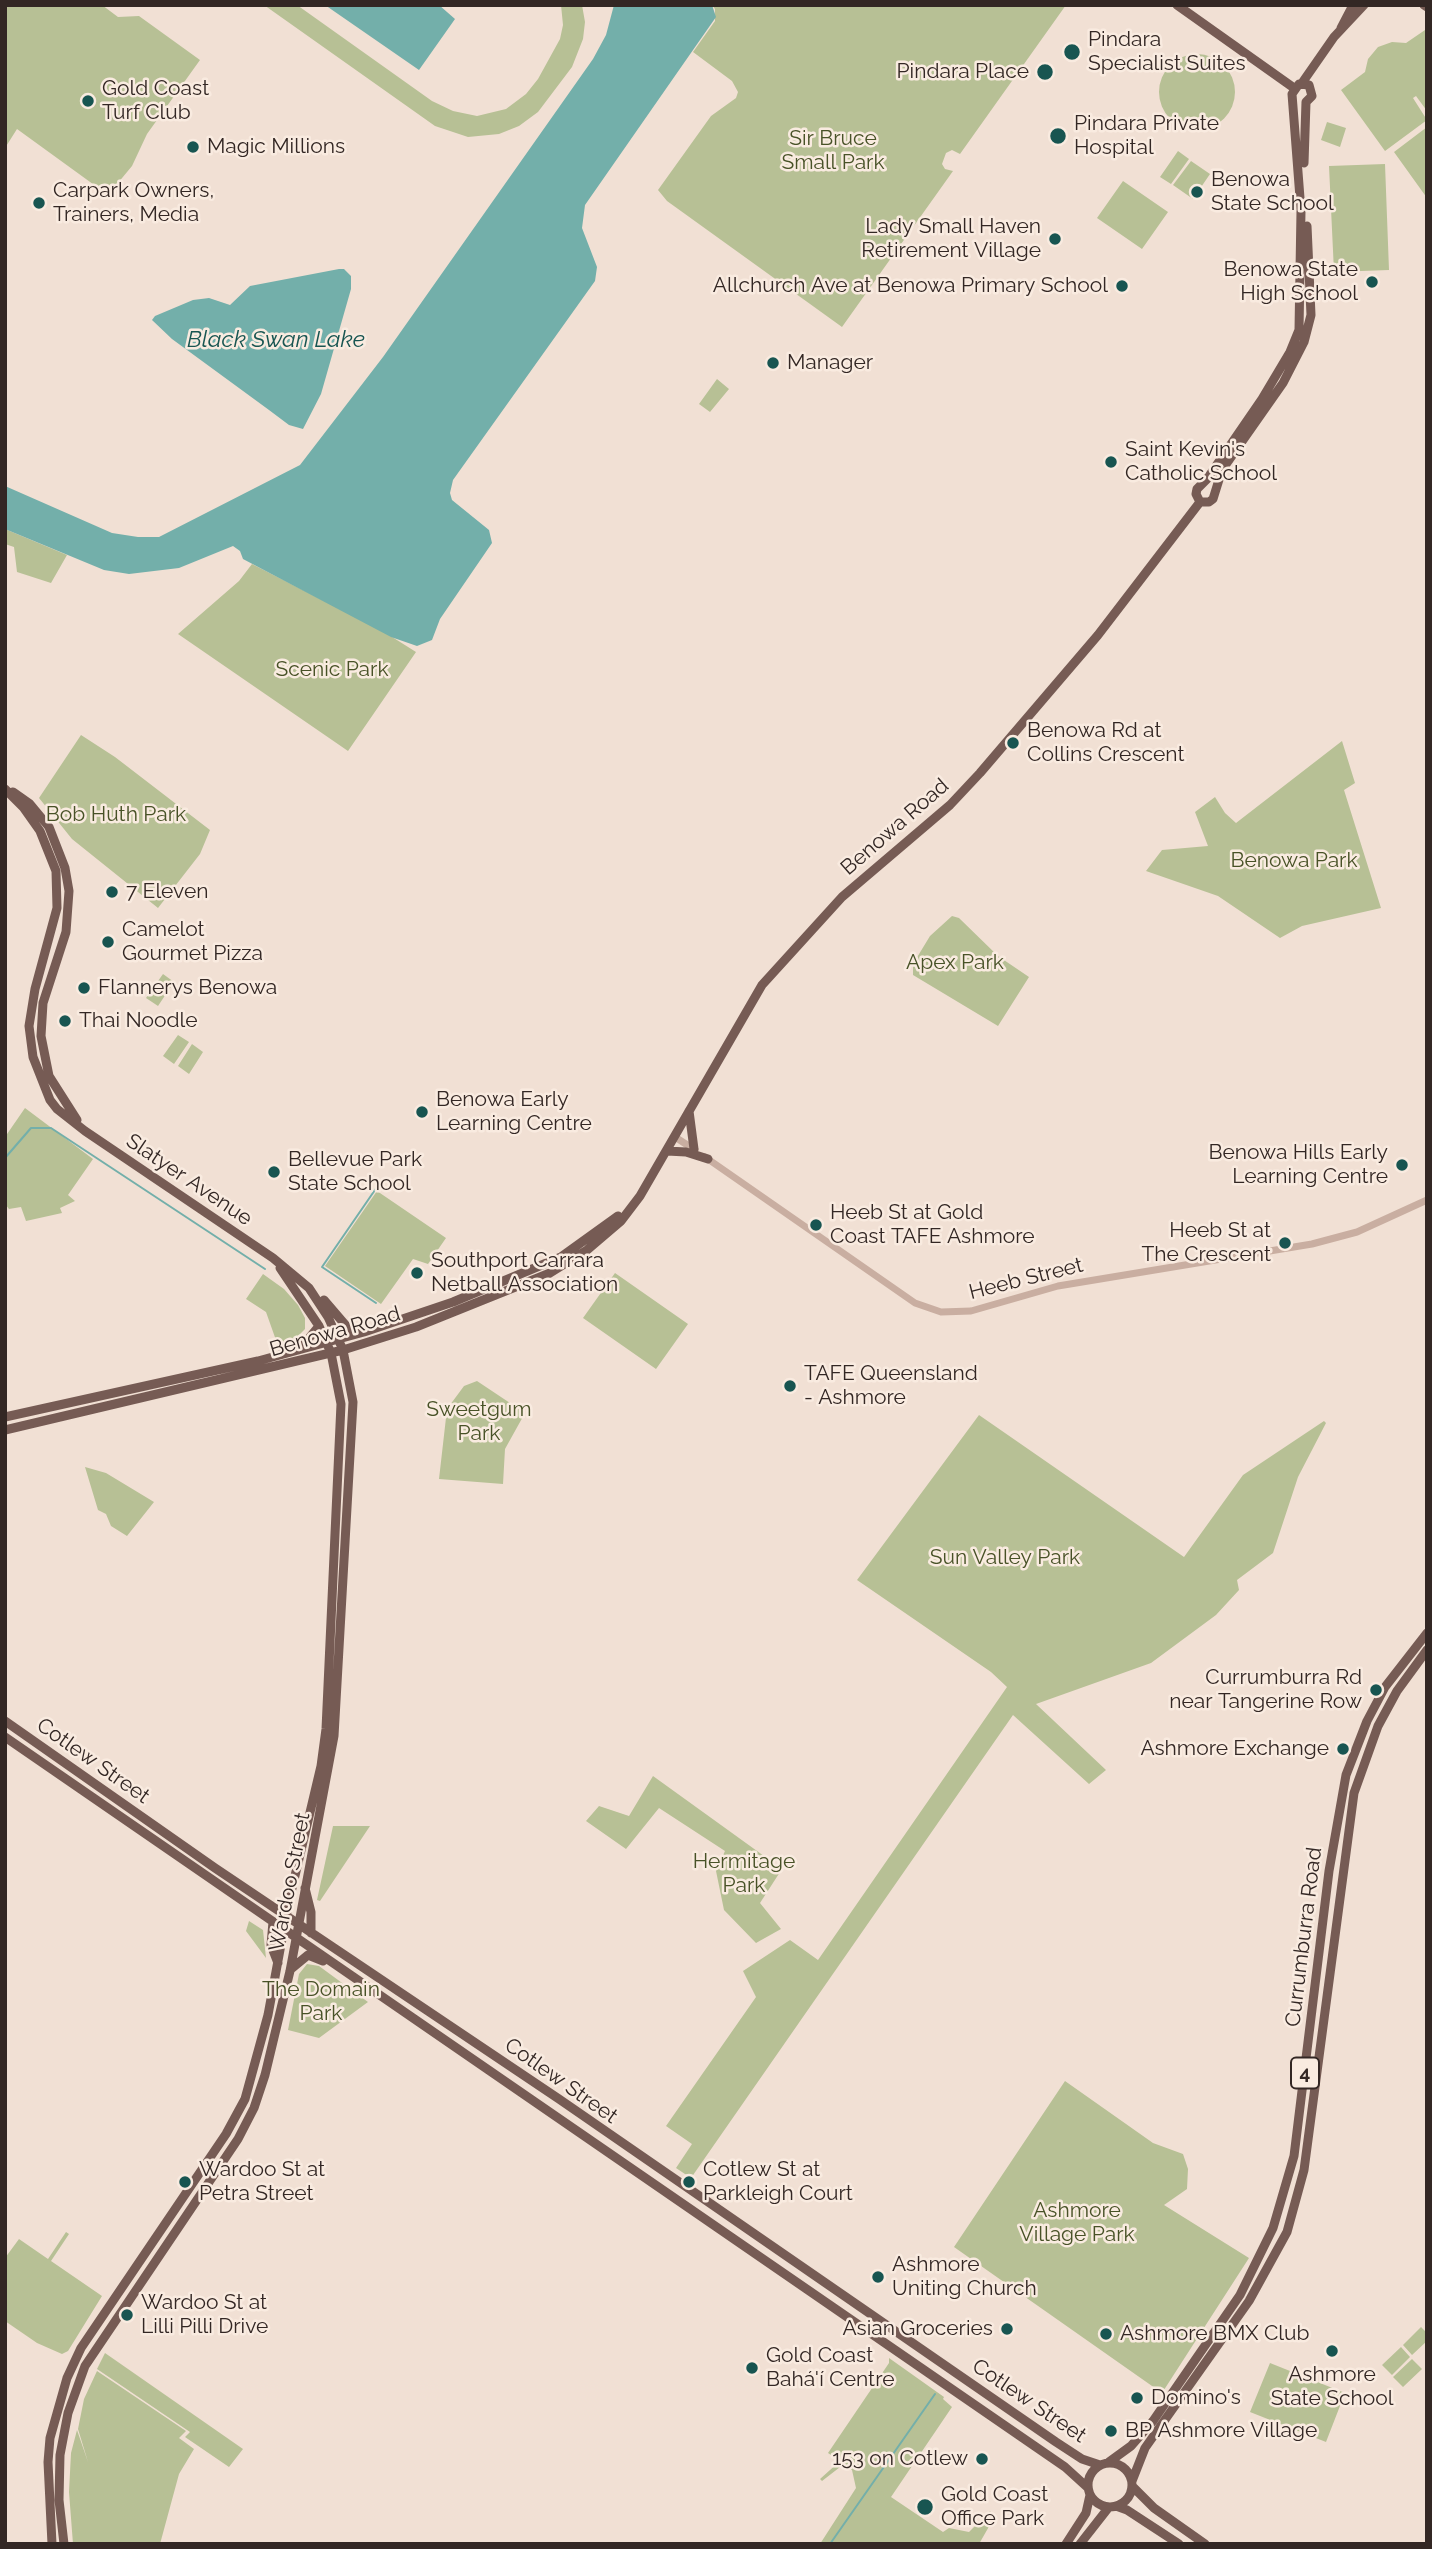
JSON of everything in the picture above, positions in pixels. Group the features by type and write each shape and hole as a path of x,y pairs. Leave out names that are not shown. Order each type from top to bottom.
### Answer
{"main road":[{"path":"1177,5 1301,85 1312,93 1306,102 1304,133 1310,283 1309,328 1290,372 1222,470 1211,501 1200,502 1196,494 1262,398 1290,352 1299,330 1302,282 1295,100 1301,85 1341,28 1353,5"},
{"path":"1341,28 1364,5"},
{"path":"1295,100 1306,102"},
{"path":"1202,485 1210,486 1214,490"},
{"name":"Benowa Road","path":"5,1417 296,1352 329,1348 343,1350 416,1327 550,1273 601,1239 640,1196 762,985 842,897 955,800 1098,635 1200,502"},
{"name":"Slatyer Avenue","path":"5,789 20,796 45,822 65,864 69,891 66,932 43,1003 40,1036 49,1076 85,1131 273,1258 309,1288 339,1340"},
{"path":"689,1111 694,1149"},
{"path":"667,1151 687,1152 708,1159"},
{"name":"Benowa Road","path":"5,1430 329,1348 339,1340 453,1302 561,1257 591,1238 640,1196"},
{"name":"Slatyer Avenue","path":"273,1258 307,1304 329,1348"},
{"path":"309,1288 321,1296 348,1328 364,1332"},
{"path":"296,1352 319,1326"},
{"name":"Wardoo Street","path":"64,2544 59,2500 60,2455 68,2413 82,2374 97,2346 246,2125 265,2075 290,1971 330,1766 339,1682 353,1402 339,1340"},
{"name":"Wardoo Street","path":"52,2544 47,2488 49,2450 67,2378 81,2348 241,2108 257,2062 279,1965 286,1916 321,1766 326,1729 341,1415 340,1395 329,1348"},
{"name":"Currumburra Road","path":"1104,2464 1131,2446 1153,2421 1240,2295 1273,2228 1294,2156 1332,1849 1346,1775 1367,1721 1385,1687 1427,1633"},
{"name":"Currumburra Road","path":"1132,2484 1146,2448 1260,2285 1293,2217 1304,2170 1354,1793 1378,1726 1402,1683 1427,1650"},
{"name":"Cotlew Street","path":"5,1721 1056,2442 1082,2459 1104,2464"},
{"name":"Cotlew Street","path":"5,1737 1065,2466 1088,2491"},
{"path":"37,1744 51,1758 50,1768"},
{"path":"305,1886 311,1912 311,1933"},
{"path":"272,1922 271,1945 279,1965"},
{"path":"290,1971 308,1955 339,1967"},
{"path":"1104,2464 1124,2468 1132,2484 1154,2508 1205,2544"},
{"name":"4","path":"1066,2544 1086,2513 1090,2474 1104,2464"},
{"name":"4","path":"1080,2544 1113,2507 1124,2502 1132,2484"},
{"path":"1088,2491 1098,2504 1127,2510 1179,2544"}],"street":[{"name":"Heeb Street","path":"675,1137 915,1303 950,1312 971,1311 1058,1286 1335,1239 1357,1232 1427,1200"}],"green space":[{"name":"Gold Coast Turf Club","path":"5,5 102,5 118,17 139,16 200,60 147,134 132,166 108,195 17,129 5,148"},
{"path":"264,5 297,5 432,101 453,111 477,116 506,109 526,94 538,79 560,39 563,25 561,5 582,5 585,22 583,39 572,67 538,112 519,126 499,134 468,137 435,126"},
{"name":"Sir Bruce Small Park","path":"712,5 1066,5 960,154 952,150 946,153 942,164 945,169 953,171 842,327 667,201 658,190 711,116 736,98 738,92 732,81 693,52 715,21 715,9"},
{"path":"1425,30 1427,111 1416,96 1413,98 1427,120 1385,151 1341,90 1365,72 1368,59 1378,47 1392,42 1406,43"},
{"path":"1197,54 1212,57 1224,65 1232,77 1235,92 1232,107 1224,119 1212,127 1197,130 1182,127 1170,119 1162,107 1159,92 1162,77 1170,65 1182,57"},
{"path":"1327,122 1346,128 1340,147 1321,140"},
{"path":"1427,127 1427,198 1394,152"},
{"path":"1178,151 1189,159 1171,184 1160,177"},
{"path":"1191,161 1210,174 1193,199 1173,185"},
{"path":"1385,164 1389,270 1334,272 1329,166"},
{"path":"1123,181 1168,212 1142,249 1097,218"},
{"path":"717,379 729,389 710,412 699,404"},
{"path":"5,529 67,555 51,583 17,572 14,547 5,544"},
{"name":"Scenic Park","path":"252,564 381,630 416,652 348,751 178,634 239,581"},
{"name":"Bob Huth Park","path":"81,735 115,757 210,830 200,854 158,908 72,839 39,798"},
{"name":"Benowa Park","path":"1342,741 1355,783 1344,790 1381,908 1302,926 1280,938 1218,896 1146,871 1162,850 1208,846 1195,812 1215,797 1225,813 1236,823"},
{"name":"Apex Park","path":"952,916 959,918 998,956 1029,977 998,1026 913,975 913,964 930,936"},
{"path":"163,974 174,982 158,1006 146,998"},
{"path":"178,1035 189,1042 174,1064 163,1056"},
{"path":"192,1044 203,1052 189,1074 178,1066"},
{"path":"25,1108 93,1159 68,1195 75,1201 60,1208 62,1213 26,1221 21,1207 9,1209 5,1204 5,1137"},
{"path":"377,1191 446,1238 428,1264 413,1259 381,1304 325,1266"},
{"path":"615,1273 688,1324 656,1369 583,1318"},
{"path":"263,1274 284,1289 305,1318 305,1329 291,1343 277,1343 266,1312 246,1299"},
{"name":"Sweetgum Park","path":"477,1381 525,1413 505,1449 503,1484 439,1479 447,1409 464,1386"},
{"name":"Sun Valley Park","path":"979,1415 1184,1557 1243,1475 1324,1421 1326,1423 1298,1477 1273,1553 1237,1580 1239,1590 1216,1615 1151,1663 1036,1704 1106,1770 1089,1784 1013,1715 691,2178 676,2168 692,2144 666,2126 756,1997 743,1971 790,1940 818,1960 1007,1687 991,1672 857,1580"},
{"path":"85,1467 106,1473 154,1502 127,1536 111,1526 106,1514 98,1510"},
{"name":"Hermitage Park","path":"653,1776 782,1869 760,1903 781,1929 756,1943 724,1910 716,1871 725,1851 659,1808 626,1849 586,1821 599,1806 629,1816"},
{"path":"333,1826 370,1826 320,1901 317,1900"},
{"name":"The Domain Park","path":"249,1921 263,1930 266,1958 246,1931"},
{"name":"The Domain Park","path":"307,1964 319,1966 368,2002 319,2038 288,2030 299,1974"},
{"name":"Ashmore Village Park","path":"1065,2081 1153,2143 1183,2154 1188,2169 1187,2189 1164,2205 1249,2258 1162,2393 954,2247"},
{"path":"66,2232 69,2234 51,2261 102,2296 68,2351 62,2354 37,2343 5,2321 5,2258 19,2239 48,2259"},
{"path":"1421,2327 1427,2333 1427,2341 1412,2355 1403,2345"},
{"path":"1401,2347 1410,2357 1392,2375 1382,2365"},
{"path":"105,2353 243,2449 229,2467 185,2437 190,2432 97,2369"},
{"path":"889,2358 944,2397 952,2407 891,2497 943,2532 949,2528 969,2532 990,2511 995,2516 979,2544 820,2544 856,2488 852,2470 844,2464 822,2481 820,2479 840,2461 828,2453 889,2363"},
{"path":"1412,2359 1422,2369 1403,2387 1393,2377"},
{"path":"1270,2363 1345,2393 1326,2442 1250,2412"},
{"path":"97,2371 186,2431 179,2438 194,2449 179,2474 160,2544 73,2544 69,2492 71,2453 77,2430 88,2462 78,2429 84,2399"}],"water":[{"path":"325,5 439,5 455,19 419,70"},
{"path":"614,5 712,5 716,17 585,205 582,228 597,267 595,281 453,480 450,493 452,500 489,530 492,543 440,619 432,640 417,646 391,637 243,559 240,551 233,546 179,568 129,574 104,570 5,529 5,486 112,533 159,537 300,465 383,357 593,59 606,35"},
{"name":"Black Swan Lake","path":"344,269 351,276 351,289 321,394 303,429 289,425 172,339 152,320 155,316 193,300 209,298 230,305 250,286"}],"waterway":[{"path":"5,1158 31,1128 51,1128 265,1269"},
{"path":"376,1303 322,1267 377,1187"},
{"path":"830,2544 935,2394"}],"place":[{"name":"Pindara Specialist Suites","path":"1072,52"},
{"name":"Pindara Place","path":"1045,72"},
{"name":"Gold Coast Turf Club","path":"88,101"},
{"name":"Pindara Private Hospital","path":"1058,136"},
{"name":"Magic Millions","path":"193,147"},
{"name":"Benowa State School","path":"1197,192"},
{"name":"Carpark Owners, Trainers, Media","path":"39,203"},
{"name":"Lady Small Haven Retirement Village","path":"1055,239"},
{"name":"Benowa State High School","path":"1372,282"},
{"name":"Allchurch Ave at Benowa Primary School","path":"1122,286"},
{"name":"Manager","path":"773,363"},
{"name":"Saint Kevin's Catholic School","path":"1111,462"},
{"name":"Benowa Rd at Collins Crescent","path":"1013,743"},
{"name":"7 Eleven","path":"112,892"},
{"name":"Camelot Gourmet Pizza","path":"108,942"},
{"name":"Flannerys Benowa","path":"84,988"},
{"name":"Thai Noodle","path":"65,1021"},
{"name":"Benowa Early Learning Centre","path":"422,1112"},
{"name":"Benowa Hills Early Learning Centre","path":"1402,1165"},
{"name":"Bellevue Park State School","path":"274,1172"},
{"name":"Heeb St at Gold Coast TAFE Ashmore","path":"816,1225"},
{"name":"Heeb St at The Crescent","path":"1285,1243"},
{"name":"Southport Carrara Netball Association","path":"417,1273"},
{"name":"TAFE Queensland - Ashmore","path":"790,1386"},
{"name":"Currumburra Rd near Tangerine Row","path":"1376,1690"},
{"name":"Ashmore Exchange","path":"1343,1749"},
{"name":"Wardoo St at Petra Street","path":"185,2182"},
{"name":"Cotlew St at Parkleigh Court","path":"689,2182"},
{"name":"Ashmore Uniting Church","path":"878,2277"},
{"name":"Wardoo St at Lilli Pilli Drive","path":"127,2315"},
{"name":"Asian Groceries","path":"1007,2329"},
{"name":"Ashmore BMX Club","path":"1106,2334"},
{"name":"Ashmore State School","path":"1332,2351"},
{"name":"Gold Coast Bahá'í Centre","path":"752,2368"},
{"name":"Domino's","path":"1137,2398"},
{"name":"BP Ashmore Village","path":"1111,2431"},
{"name":"153 on Cotlew","path":"982,2459"},
{"name":"Gold Coast Office Park","path":"925,2507"}]}
